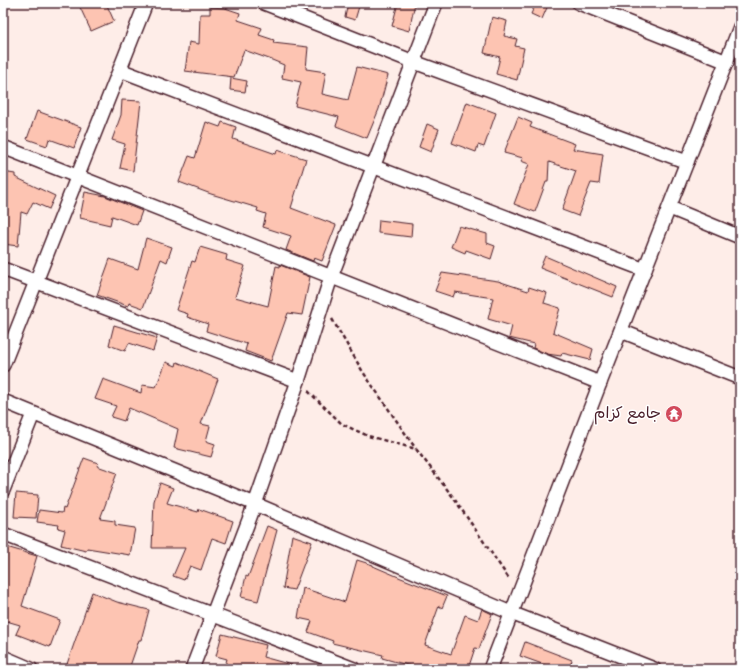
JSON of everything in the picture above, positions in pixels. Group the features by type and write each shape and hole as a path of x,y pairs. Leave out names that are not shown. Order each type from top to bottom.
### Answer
{"street":[{"path":"3,365 146,3"},
{"path":"264,3 414,62 688,162"},
{"path":"192,669 255,504 298,381 331,278 436,3"},
{"path":"579,3 727,62"},
{"path":"490,669 600,383 740,27"},
{"path":"120,70 645,270"},
{"path":"3,147 77,178 600,383"},
{"path":"670,208 740,237"},
{"path":"3,268 298,381"},
{"path":"621,331 740,378"},
{"path":"3,401 255,504 511,613 624,664 654,669"},
{"path":"3,490 33,414"},
{"path":"3,534 213,613 354,669"},
{"path":"3,657 31,669"}],"path":[{"path":"323,303 363,372 416,449 453,497 519,593"},
{"path":"298,381 342,424 368,436 416,449"}],"building":[{"path":"78,3 106,3 114,21 91,31"},
{"path":"348,3 360,3 355,20 345,17"},
{"path":"398,3 415,3 409,31 392,26"},
{"path":"536,3 549,3 542,19 531,14"},
{"path":"210,7 225,8 240,13 238,20 262,28 259,35 274,40 273,43 308,47 306,69 326,72 322,94 348,100 357,67 388,75 379,109 367,138 336,126 339,117 295,106 301,82 282,78 284,65 272,60 244,50 234,77 185,71 189,42 199,44 200,14 210,14"},
{"path":"492,17 507,21 504,36 517,39 515,46 524,48 517,80 496,74 500,57 484,53"},
{"path":"231,78 247,81 245,92 230,90"},
{"path":"122,100 141,101 133,171 120,168 125,144 112,140 121,115"},
{"path":"467,102 496,113 484,147 478,145 476,152 452,143"},
{"path":"37,111 81,127 74,148 49,139 47,146 27,139"},
{"path":"518,117 532,123 530,127 575,144 573,149 603,154 599,184 591,183 578,216 562,210 576,171 549,162 548,182 546,182 535,212 514,204 529,164 521,161 523,158 504,153"},
{"path":"206,122 220,127 222,122 236,127 233,139 276,154 277,150 306,159 291,208 336,225 322,261 314,258 313,261 286,250 291,236 263,227 266,214 257,211 258,208 211,194 179,182 189,156 195,158"},
{"path":"427,124 439,129 431,152 419,147"},
{"path":"3,172 15,174 15,177 55,196 49,209 33,202 27,214 21,212 18,246 3,244 5,205 3,204"},
{"path":"85,192 105,196 142,211 137,225 112,216 110,225 80,218"},
{"path":"379,220 412,224 411,237 378,233"},
{"path":"459,226 487,234 487,243 495,246 491,259 466,250 465,253 451,247"},
{"path":"146,238 172,247 167,262 161,259 143,308 129,303 128,306 97,295 110,259 138,269"},
{"path":"200,247 227,255 226,260 245,266 235,297 268,306 276,266 280,267 280,265 310,277 302,315 288,313 271,361 245,351 247,344 206,331 208,324 187,317 188,314 176,310 192,261 195,262"},
{"path":"545,256 617,287 613,297 540,268"},
{"path":"442,273 498,281 528,291 529,287 547,293 544,303 560,308 553,332 593,349 590,360 562,353 561,356 547,354 533,348 534,344 509,338 512,326 488,319 493,298 455,292 453,297 435,291"},
{"path":"114,325 157,338 153,351 129,343 125,351 109,345"},
{"path":"166,362 176,366 177,362 218,379 201,424 210,426 206,441 215,444 211,457 174,448 178,429 129,408 124,421 111,417 116,406 95,399 103,379 141,393 142,385 156,387"},
{"path":"84,458 98,463 97,466 117,473 100,519 115,521 115,525 135,528 130,555 87,548 86,551 61,545 65,530 58,528 59,525 37,522 39,510 62,513 63,508 65,509"},
{"path":"160,483 173,488 167,503 198,512 199,509 233,521 226,543 212,538 201,570 190,566 184,580 173,576 185,548 152,548 154,501"},
{"path":"16,493 38,495 36,518 14,517"},
{"path":"267,526 277,530 258,601 241,597 246,576 248,577"},
{"path":"292,535 312,542 294,590 283,588"},
{"path":"3,546 37,556 22,606 60,620 50,647 16,634 20,625 3,620"},
{"path":"357,560 373,565 447,596 442,608 439,606 425,645 451,654 465,615 478,620 482,609 492,614 479,649 475,648 468,669 422,669 382,658 383,655 332,643 333,641 308,632 312,621 298,618 303,588 345,602"},
{"path":"92,592 117,602 149,610 141,640 139,640 129,669 80,669 67,664"},
{"path":"222,634 266,645 263,657 292,665 292,669 224,669 227,659 216,656"},
{"path":"525,642 572,660 569,669 556,669 520,656"}],"place":[{"name":"جامع كزام","path":"674,414"}]}
